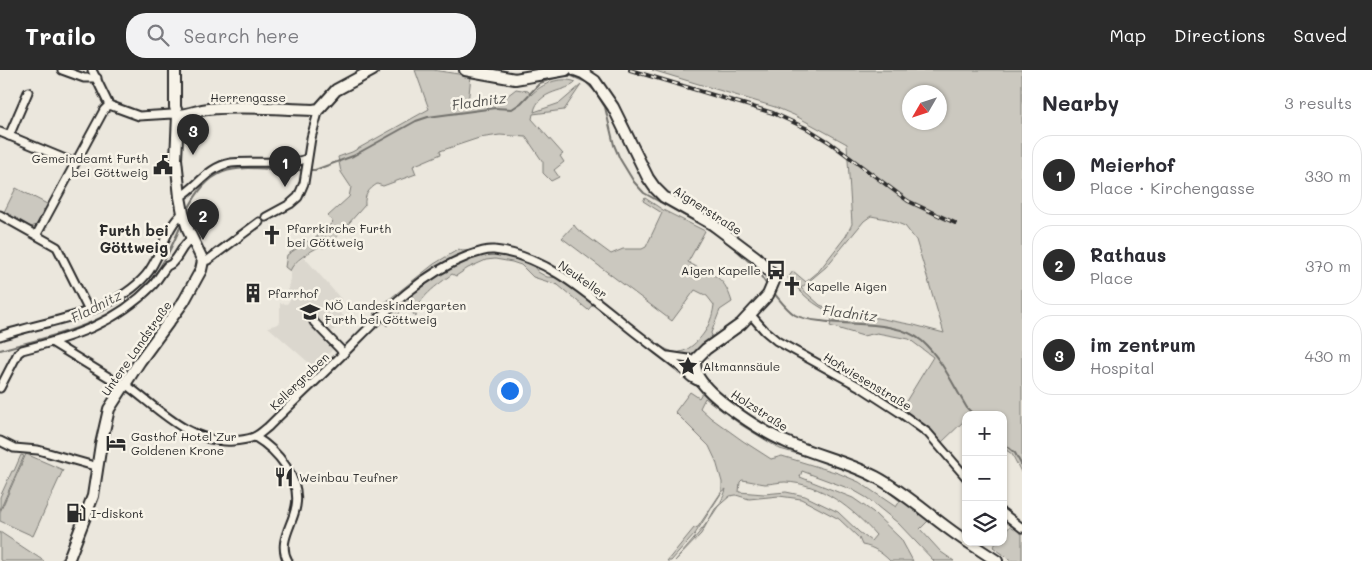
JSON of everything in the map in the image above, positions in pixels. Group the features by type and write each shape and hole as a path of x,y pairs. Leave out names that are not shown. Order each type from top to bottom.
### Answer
{"street":[{"path":"62,70 84,78 97,78"},
{"path":"92,70 109,105 139,116 178,115"},
{"path":"175,70 175,107 178,115 176,159 180,197 191,236 203,261 208,260 262,219 290,204 298,197 304,183 311,138 320,109 336,90 373,70"},
{"path":"466,70 515,79 566,70"},
{"name":"Aignerstraße","path":"575,70 590,76 595,81 613,108 648,178 655,188 664,197 712,224 756,257 772,276 770,291 750,314"},
{"path":"9,136 28,92"},
{"path":"37,234 104,110 109,105"},
{"name":"Herrengasse","path":"178,115 208,109 320,109"},
{"path":"0,132 75,163"},
{"path":"180,197 188,192 212,169 221,165 248,161 300,162 307,160"},
{"path":"0,336 89,311 116,299 144,277 151,268 175,221 183,213"},
{"path":"0,215 37,234 59,249 89,311"},
{"path":"0,388 18,353 22,350 91,329 125,310 152,286 173,262 191,236"},
{"name":"Neukeller","path":"476,253 488,250 515,255 561,276 682,368 697,382 701,382"},
{"name":"Kellergraben","path":"53,342 124,385 179,425 200,436 222,442 238,441 255,437 268,427 410,290 436,271 476,253"},
{"name":"Untere Landstraße","path":"68,561 91,503 109,409 197,280 203,261"},
{"path":"701,382 697,375 695,360 706,349 735,330 750,314"},
{"name":"Hofwiesenstraße","path":"750,314 777,341 862,388 928,433 962,472"},
{"path":"314,322 340,348 343,354"},
{"name":"Neukeller","path":"663,355 695,360"},
{"name":"Holzstraße","path":"701,382 730,408 762,429 784,441 842,461 878,478 962,538"},
{"path":"255,437 273,450 284,464 294,485 297,498 296,506 285,536 284,560"},
{"path":"0,441 14,448 38,450 98,467"},
{"path":"1007,516 1022,528"},
{"name":"Holzstraße","path":"973,546 997,561"}],"shaded area":[{"path":"415,70 433,70 471,76 468,103 498,103 516,89 528,91 531,95 546,84 558,80 576,82 541,99 534,112 560,103 581,85 564,110 533,114 532,119 563,154 560,156 564,162 554,170 559,177 551,181 543,173 543,162 526,137 500,135 479,138 440,151 441,154 413,166 416,174 383,186 377,184 369,190 366,195 365,205 333,241 323,248 320,246 303,257 295,263 290,271 285,267 287,255 308,241 310,243 333,222 328,216 349,197 351,187 341,172 338,157 352,152 429,109"},
{"path":"652,70 1022,70 1022,474 1012,454 1007,451 1007,411 962,411 962,423 941,443 930,429 902,408 933,357 909,339 877,333 863,336 830,326 833,314 808,299 788,278 793,271 806,282 818,272 846,236 852,224 847,144 794,115 775,107","holes":["871,216 887,219 905,226 916,240 944,333 914,325 830,309 820,305 801,288 826,267 864,221"]},
{"path":"16,188 49,205 39,224 31,227 4,212"},
{"path":"645,198 663,210 705,231 688,262 716,276 725,285 732,302 720,310 711,333 713,339 699,350 686,355 671,354 655,347 656,343 669,351 679,352 684,351 698,341 707,328 713,311 714,305 707,296 695,290 672,321 562,238 574,225 611,254 623,249 642,249 646,247 662,213 643,201"},
{"path":"459,249 462,251 476,250 496,253 532,264 538,272 547,277 560,278 594,303 588,310 558,285 533,277 521,265 495,259 486,260 456,276 452,274 434,287 420,304 416,317 406,306 387,326 373,312 434,264"},
{"name":"NÖ Landeskindergarten Furth bei Göttweig","path":"304,257 341,299 334,306 346,319 326,337 333,344 334,348 315,368 268,327 280,322 280,303 287,304 293,295 288,290 292,267"},
{"path":"703,391 728,411 876,481 930,519 920,529 941,552 954,561 934,561 898,523 867,498 853,490 802,471 800,477 853,498 873,512 901,539 913,561 890,561 878,551 862,545 859,538 839,519 801,499 779,496 749,499 736,495 730,496 718,506 726,489 722,492 695,534 671,561 667,561 694,528 698,527 722,491 722,482 716,461 709,446 675,412 690,392 699,398","holes":["705,398 741,425 780,449 840,466 875,482 900,501 896,507 859,482 838,473 782,456 771,459 743,441 700,408","742,480 765,484 798,483 824,492 847,507 876,535 871,541 838,512 805,496 786,492 764,494 739,492"]},
{"path":"26,454 63,470 33,536 0,521 0,512"},
{"path":"21,455 24,456 0,510 0,497"},
{"path":"709,520 701,534 675,561 688,546"},
{"path":"1011,525 1022,533 1022,561 1012,561 993,547 1007,546 1007,530"},
{"path":"0,532 44,561 0,560"}],"waterway":[{"name":"Fladnitz","path":"307,170 315,170 353,156 416,121 428,117 495,108 512,109 521,103 540,83 560,76 572,76 586,82 595,91 605,107 614,145 620,159 634,182 644,193 717,234 754,266 767,285"},
{"name":"Fladnitz","path":"187,212 198,193 209,180 222,172 250,168 303,170"},
{"name":"Fladnitz","path":"0,350 81,326 119,308 136,295 156,274 182,223"},
{"name":"Fladnitz","path":"773,292 789,310 801,317 811,320 887,327 912,334 922,341 936,356 970,411"},
{"name":"Fladnitz","path":"1007,446 1015,453 1022,466"}],"railway":[{"path":"630,70 773,113 808,129 829,142 908,201 955,223"}],"place":[{"name":"im zentrum","path":"193,155"},
{"name":"Gemeindeamt Furth bei Göttweig","path":"163,165"},
{"name":"Meierhof","path":"285,187"},
{"name":"Pfarrkirche Furth bei Göttweig","path":"272,235"},
{"name":"Rathaus","path":"203,240"},
{"name":"Aigen Kapelle","path":"776,270"},
{"name":"Kapelle Aigen","path":"792,286"},
{"name":"Pfarrhof","path":"253,293"},
{"name":"NÖ Landeskindergarten Furth bei Göttweig","path":"310,312"},
{"name":"Altmannsäule","path":"688,366"},
{"name":"Gasthof Hotel Zur Goldenen Krone","path":"116,443"},
{"name":"Weinbau Teufner","path":"284,477"},
{"name":"I-diskont","path":"76,513"}],"district":[{"name":"Furth bei Göttweig","path":"134,238"}]}
